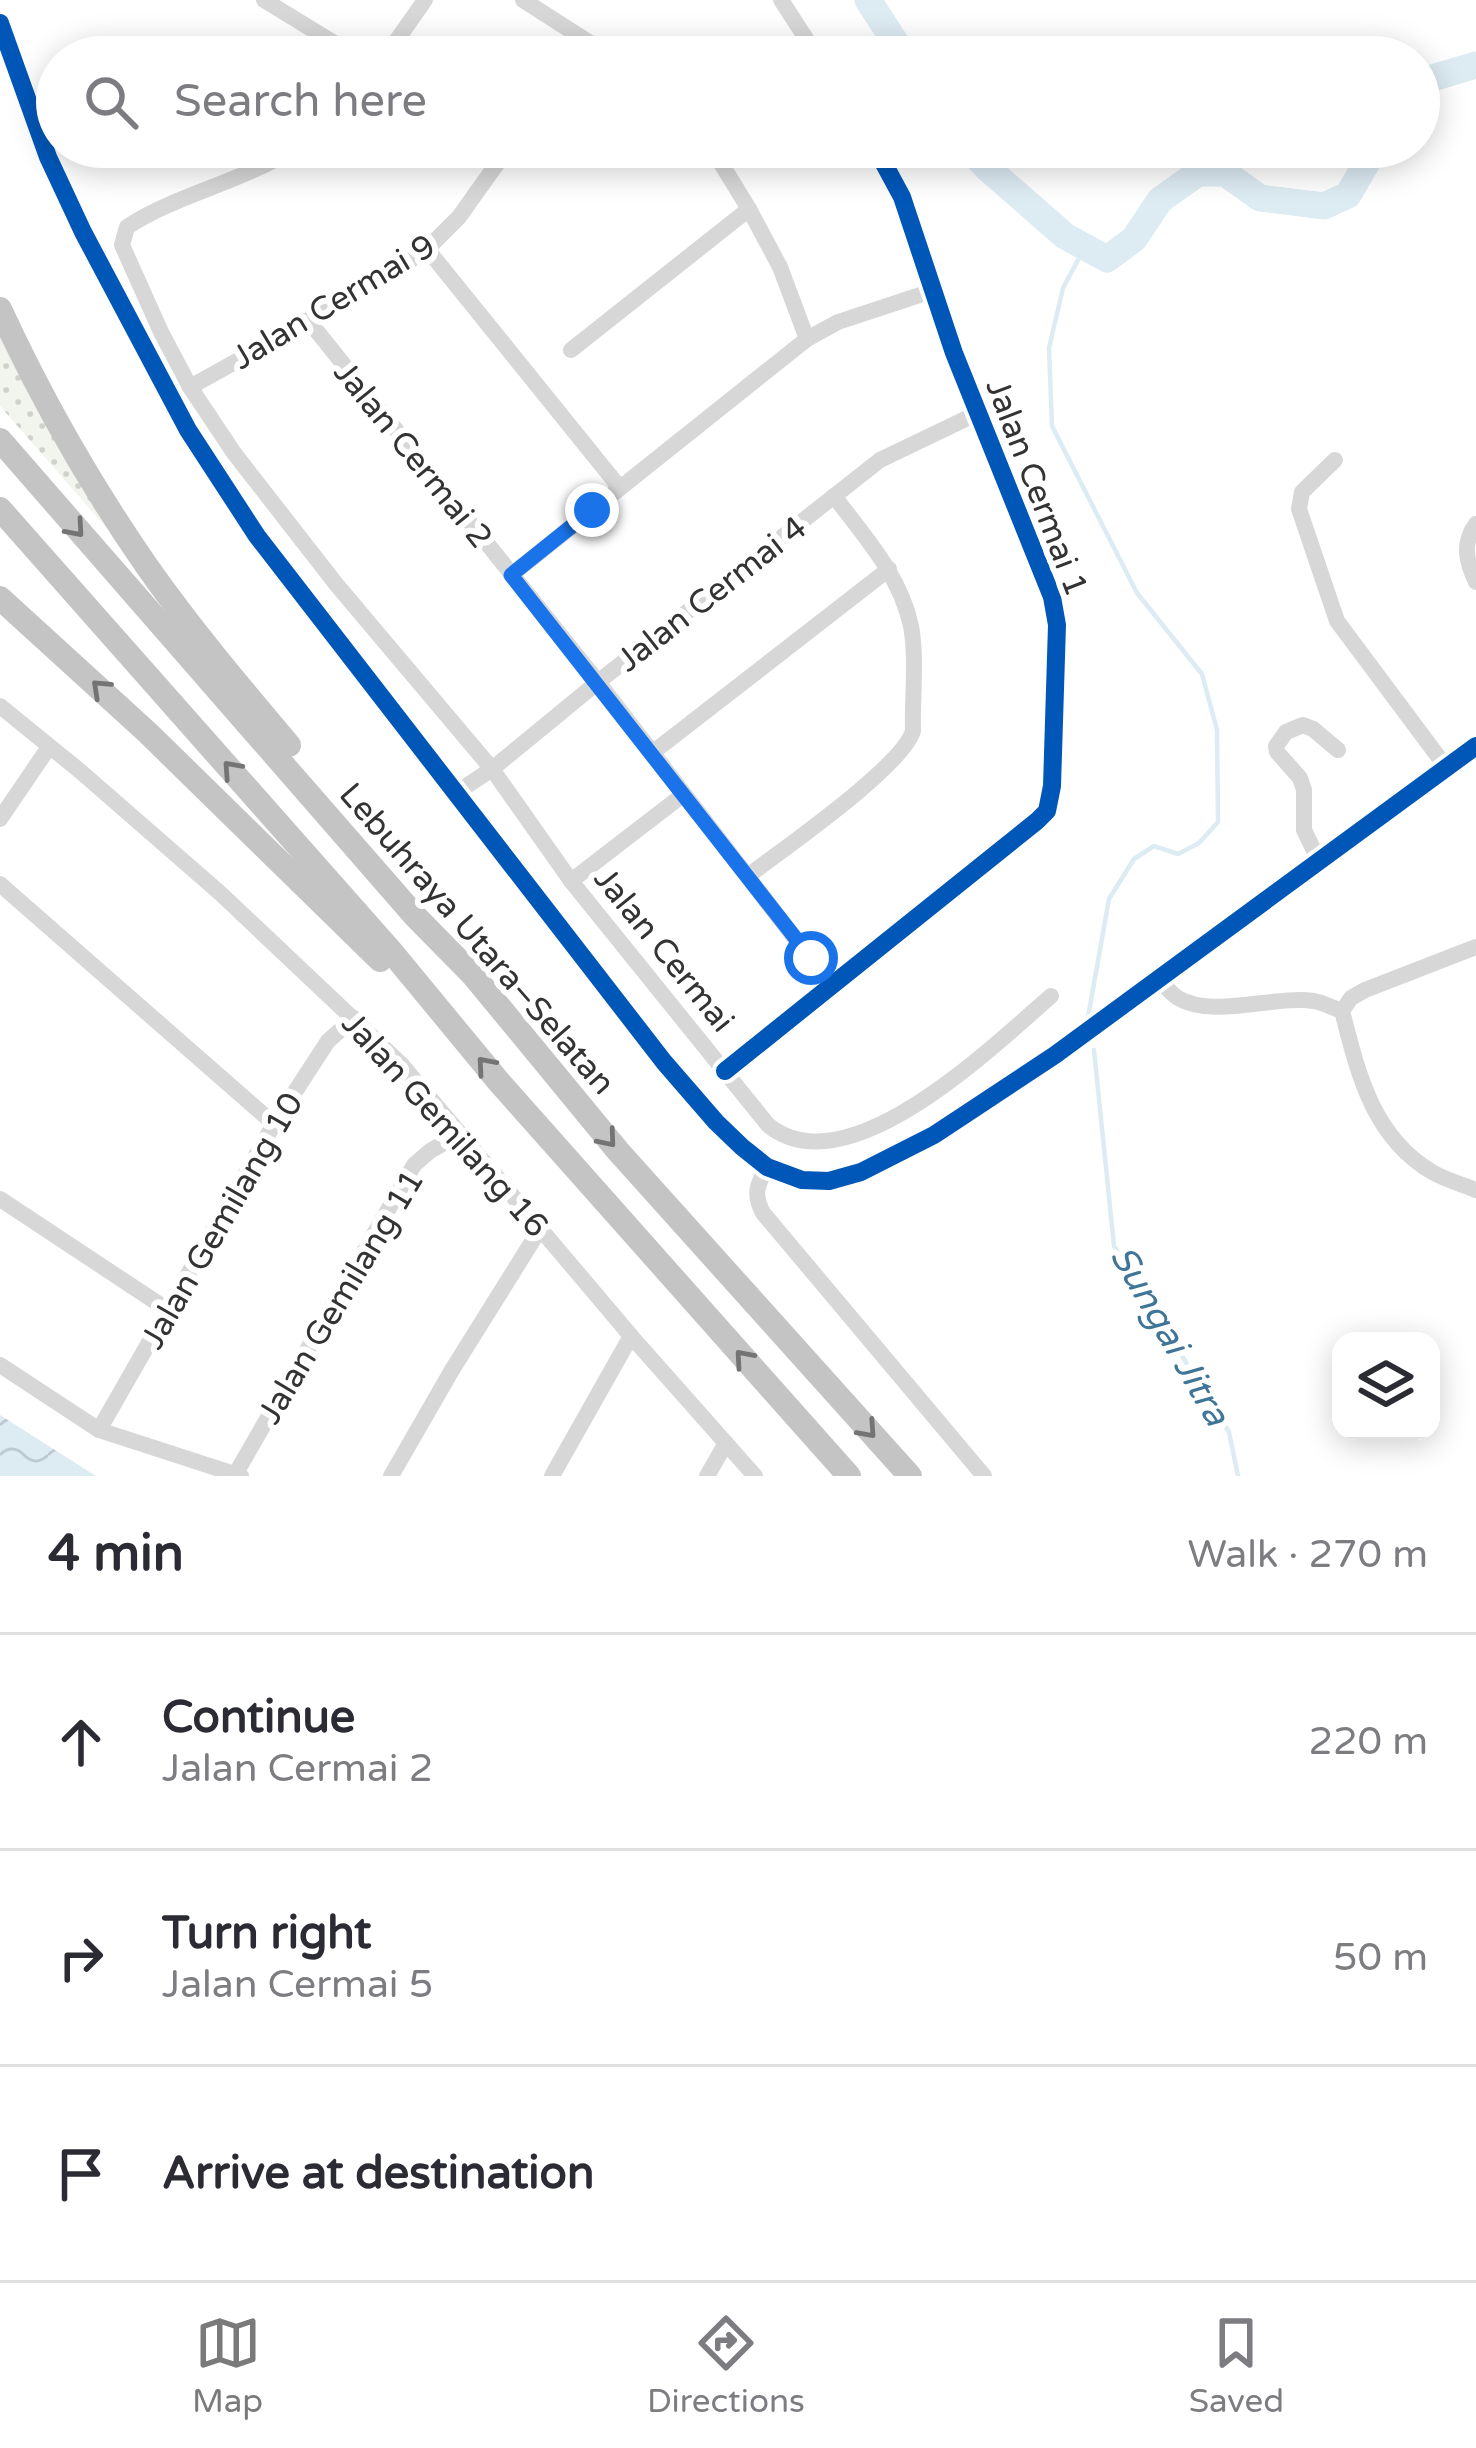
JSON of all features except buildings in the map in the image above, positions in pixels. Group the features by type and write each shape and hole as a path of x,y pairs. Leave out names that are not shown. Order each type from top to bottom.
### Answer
{"highway":[{"path":"0,309 80,462 147,566 222,664 426,907 473,975"},
{"name":"Lebuhraya Utara–Selatan","path":"0,440 416,916 473,975 618,1150 910,1476"},
{"path":"0,509 849,1476"},
{"path":"0,598 148,733 374,956 428,1000"}],"street":[{"path":"264,0 323,36"},
{"path":"399,36 424,0"},
{"path":"523,0 577,36"},
{"path":"781,0 804,36"},
{"path":"0,23 36,126"},
{"path":"52,168 188,430 257,536 664,1062 716,1122 767,1167 802,1180 829,1181 898,1154 1054,1055 1476,746"},
{"name":"Jalan Cermai","path":"257,168 127,227 122,245 190,387 234,453 336,584 492,769 571,881 768,1125 800,1141 842,1140 912,1106 972,1064 1051,996"},
{"name":"Jalan Cermai 9","path":"190,387 427,250 459,217 494,168"},
{"path":"724,168 780,267 807,339"},
{"name":"Jalan Cermai 1","path":"725,1071 1047,811 1052,786 1055,607 932,291 902,197 886,168"},
{"path":"571,350 749,208"},
{"path":"427,250 620,488"},
{"path":"511,575 807,339 838,322 932,291"},
{"name":"Jalan Cermai 2","path":"308,320 598,682 831,985"},
{"name":"Jalan Cermai 4","path":"456,793 880,460 978,413"},
{"path":"1335,460 1303,493 1299,509 1331,606 1357,651 1447,767"},
{"path":"748,876 885,768 913,731 912,631 899,589 834,496"},
{"path":"1476,524 1466,544 1476,582"},
{"path":"652,753 889,569"},
{"name":"Jalan Gemilang 16","path":"0,706 220,893 401,1064 755,1476"},
{"path":"1319,861 1304,830 1300,778 1276,746 1286,732 1303,725 1338,750"},
{"path":"0,819 49,747"},
{"path":"571,881 684,794"},
{"path":"0,884 274,1124"},
{"path":"1476,947 1365,991 1351,998 1342,1011 1361,1083 1385,1128 1428,1169 1476,1190"},
{"path":"1158,977 1177,998 1196,1004 1303,1000 1342,1011"},
{"name":"Jalan Gemilang 10","path":"99,1430 274,1124 328,1041 354,1018"},
{"name":"Jalan Gemilang 11","path":"238,1474 414,1165 458,1135"},
{"path":"767,1167 756,1187 763,1213 984,1476"},
{"path":"0,1199 168,1310"},
{"path":"392,1476 540,1229"},
{"path":"552,1476 631,1336"},
{"path":"0,1365 99,1430 238,1474"},
{"path":"707,1476 726,1443"}],"shaded area":[{"path":"0,316 146,573 0,406"}],"water":[{"path":"0,1415 88,1471 96,1476 0,1476"}],"waterway":[{"path":"868,0 891,36"},
{"path":"1440,76 1476,65"},
{"path":"987,168 1065,236 1107,259 1134,239 1160,200 1198,173 1225,173 1260,198 1324,206 1348,195 1364,168"},
{"name":"Sungai Jitra","path":"1085,247 1063,288 1049,348 1052,426 1137,593 1202,674 1217,730 1218,822 1199,843 1178,854 1154,846 1134,859 1109,899 1087,1023"},
{"name":"Sungai Jitra","path":"1094,1050 1114,1246 1229,1432 1238,1476"}],"cycle path":[{"path":"0,23 36,124"},
{"path":"53,168 188,430 257,536 664,1062 716,1122 767,1167 802,1180 829,1181 861,1172 934,1135 1055,1055 1476,746"},
{"path":"725,1071 1037,821 1047,811 1052,786 1057,625 1052,597 954,353 902,197 886,168"}],"route":[{"path":"592,510 511,575 811,958"}]}
